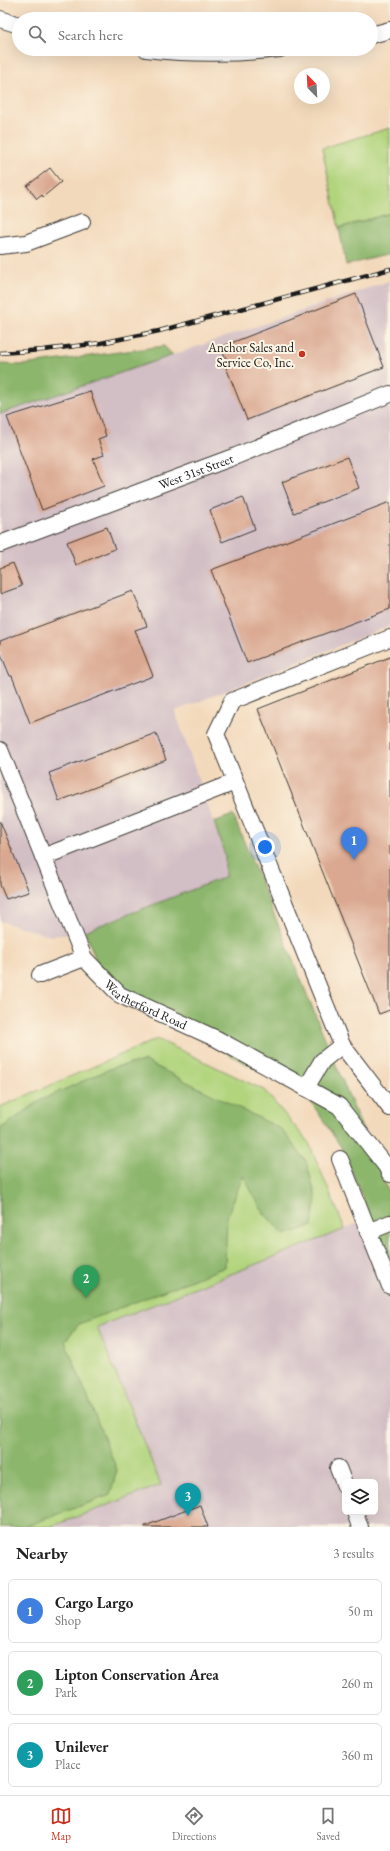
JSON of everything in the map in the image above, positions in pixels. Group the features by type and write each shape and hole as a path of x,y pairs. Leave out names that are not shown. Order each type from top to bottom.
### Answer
{"street":[{"path":"0,19 12,23"},
{"path":"378,33 390,30"},
{"path":"0,246 26,243 82,222"},
{"name":"West 31st Street","path":"0,544 236,456 390,394"},
{"path":"390,638 232,701 216,734 342,1045 390,1108"},
{"name":"Weatherford Road","path":"0,750 84,958 120,995 217,1039 339,1106 386,1166 390,1174"},
{"path":"43,857 235,782"},
{"path":"40,975 84,958"},
{"path":"306,1088 322,1061 342,1045"},
{"path":"340,1159 390,1286"},
{"path":"368,1232 390,1223"},
{"path":"338,1468 342,1479"},
{"path":"356,1515 360,1527"}],"shaded area":[{"path":"389,281 390,626 175,711 225,856 225,877 85,931 51,936 0,921 0,414"},
{"path":"371,1218 390,1262 390,1527 50,1527 160,1485 97,1327"}],"green space":[{"path":"390,128 390,213 339,228 322,148"},
{"path":"390,213 390,254 346,265 339,228"},
{"path":"164,346 173,355 0,414 0,364 23,365"},
{"path":"233,815 390,1196 390,1262 341,1147 309,1099 114,990 97,963 85,931 225,877 225,856 214,822"},
{"path":"157,1039 264,1090 309,1143 345,1229 97,1327 161,1485 50,1527 0,1527 0,1107"},
{"path":"145,1061 281,1129 306,1161 316,1197 312,1226 284,1235 263,1212 243,1176 227,1217 225,1267 79,1324 65,1341 117,1470 110,1495 24,1527 0,1527 0,1129 41,1100 114,1067"}],"building":[{"path":"50,168 61,182 43,197 42,195 37,199 27,186"},
{"name":"Anchor Sales and Service Co, Inc.","path":"356,294 384,367 247,420 224,362 227,361 221,347"},
{"path":"90,391 106,436 98,439 104,455 93,459 104,486 42,510 7,417"},
{"path":"347,457 359,488 294,513 282,482"},
{"path":"243,497 255,529 222,542 210,510"},
{"path":"390,502 390,609 247,663 211,570"},
{"path":"107,527 115,549 76,565 67,542"},
{"path":"13,563 22,586 0,594 0,568"},
{"path":"133,591 147,626 135,630 153,676 30,723 12,676 10,676 0,652 0,641"},
{"path":"390,657 390,1010 379,1014 258,709"},
{"path":"156,733 166,760 59,801 49,773"},
{"path":"0,821 29,892 6,899 0,885"},
{"path":"200,1505 208,1527 145,1527 145,1526"}],"railway":[{"path":"0,353 43,350 101,343 159,331 390,269"}],"place":[{"name":"Anchor Sales and Service Co, Inc.","path":"302,354"},
{"name":"Cargo Largo","path":"354,860"},
{"name":"Lipton Conservation Area","path":"86,1298"},
{"name":"Unilever","path":"188,1516"}]}
